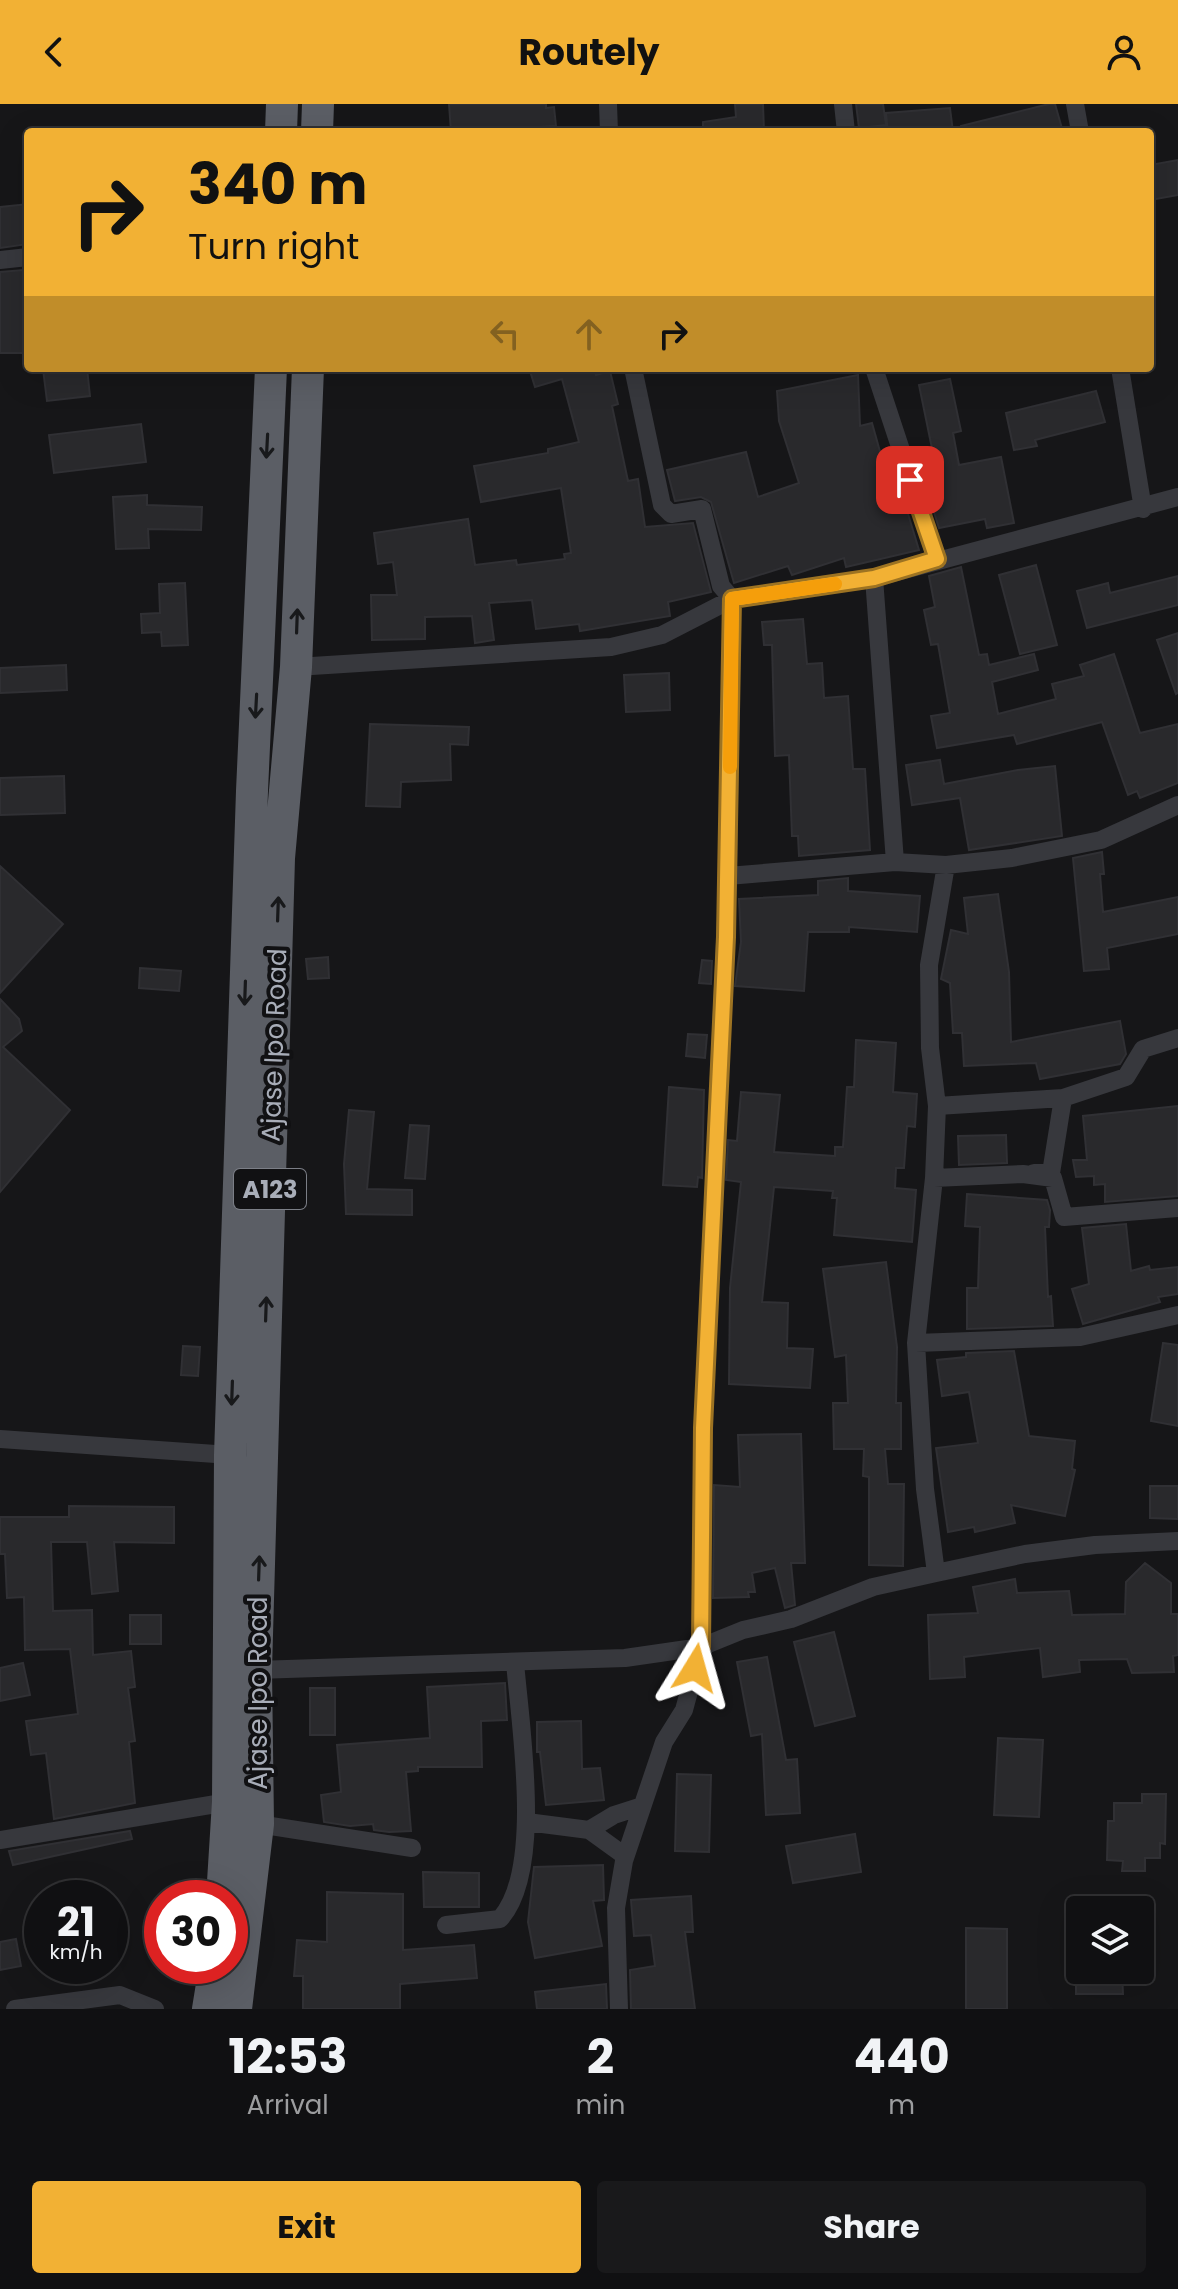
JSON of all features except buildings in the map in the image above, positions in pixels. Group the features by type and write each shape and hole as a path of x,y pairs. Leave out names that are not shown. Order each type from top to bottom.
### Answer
{"highway":[{"path":"281,128 282,104"},
{"path":"317,128 318,104"},
{"name":"Ajase Ipo Road","path":"223,1880 228,1802 230,1455 252,791 271,372"},
{"name":"Ajase Ipo Road","path":"236,2009 258,1824 256,1670 279,858 296,667 308,372"},
{"path":"208,2009 212,1984"}],"street":[{"path":"608,104 609,128"},
{"path":"843,104 846,128"},
{"path":"1075,104 1079,128"},
{"path":"0,260 24,257"},
{"path":"619,2009 616,1908 625,1856 664,1742 684,1710 701,1647 703,1428 728,876 732,599 721,586 702,509 671,514 662,505 634,372"},
{"path":"875,372 937,559"},
{"path":"1121,372 1143,509"},
{"path":"296,667 611,647 662,635 732,599 874,578 937,559 1143,509 1178,497"},
{"path":"874,578 895,862"},
{"path":"728,876 895,862 946,865 1012,858 1101,840 1178,805"},
{"path":"936,1573 925,1489 916,1343 934,1178 937,1106 930,1048 929,965 946,865"},
{"path":"937,1106 1063,1098 1126,1077 1143,1049 1178,1038"},
{"path":"934,1178 1051,1173 1063,1098"},
{"path":"1023,1174 1053,1178 1064,1217 1178,1208"},
{"path":"916,1343 1080,1337 1178,1315"},
{"path":"0,1439 230,1455"},
{"path":"256,1670 625,1658 701,1647 743,1630 791,1619 873,1587 936,1573 1067,1548 1178,1541"},
{"path":"446,1925 500,1919 510,1908 527,1822 515,1662"},
{"path":"0,1840 228,1802"},
{"path":"589,1830 614,1815 642,1806"},
{"path":"527,1822 589,1830 625,1856"},
{"path":"258,1824 412,1848"},
{"path":"15,2009 120,1995 155,2009"}],"slow traffic":[{"path":"730,767 732,599 835,584"}],"route":[{"path":"695,1668 701,1647 703,1428 726,937 732,599 874,578 937,559 910,480"}]}
